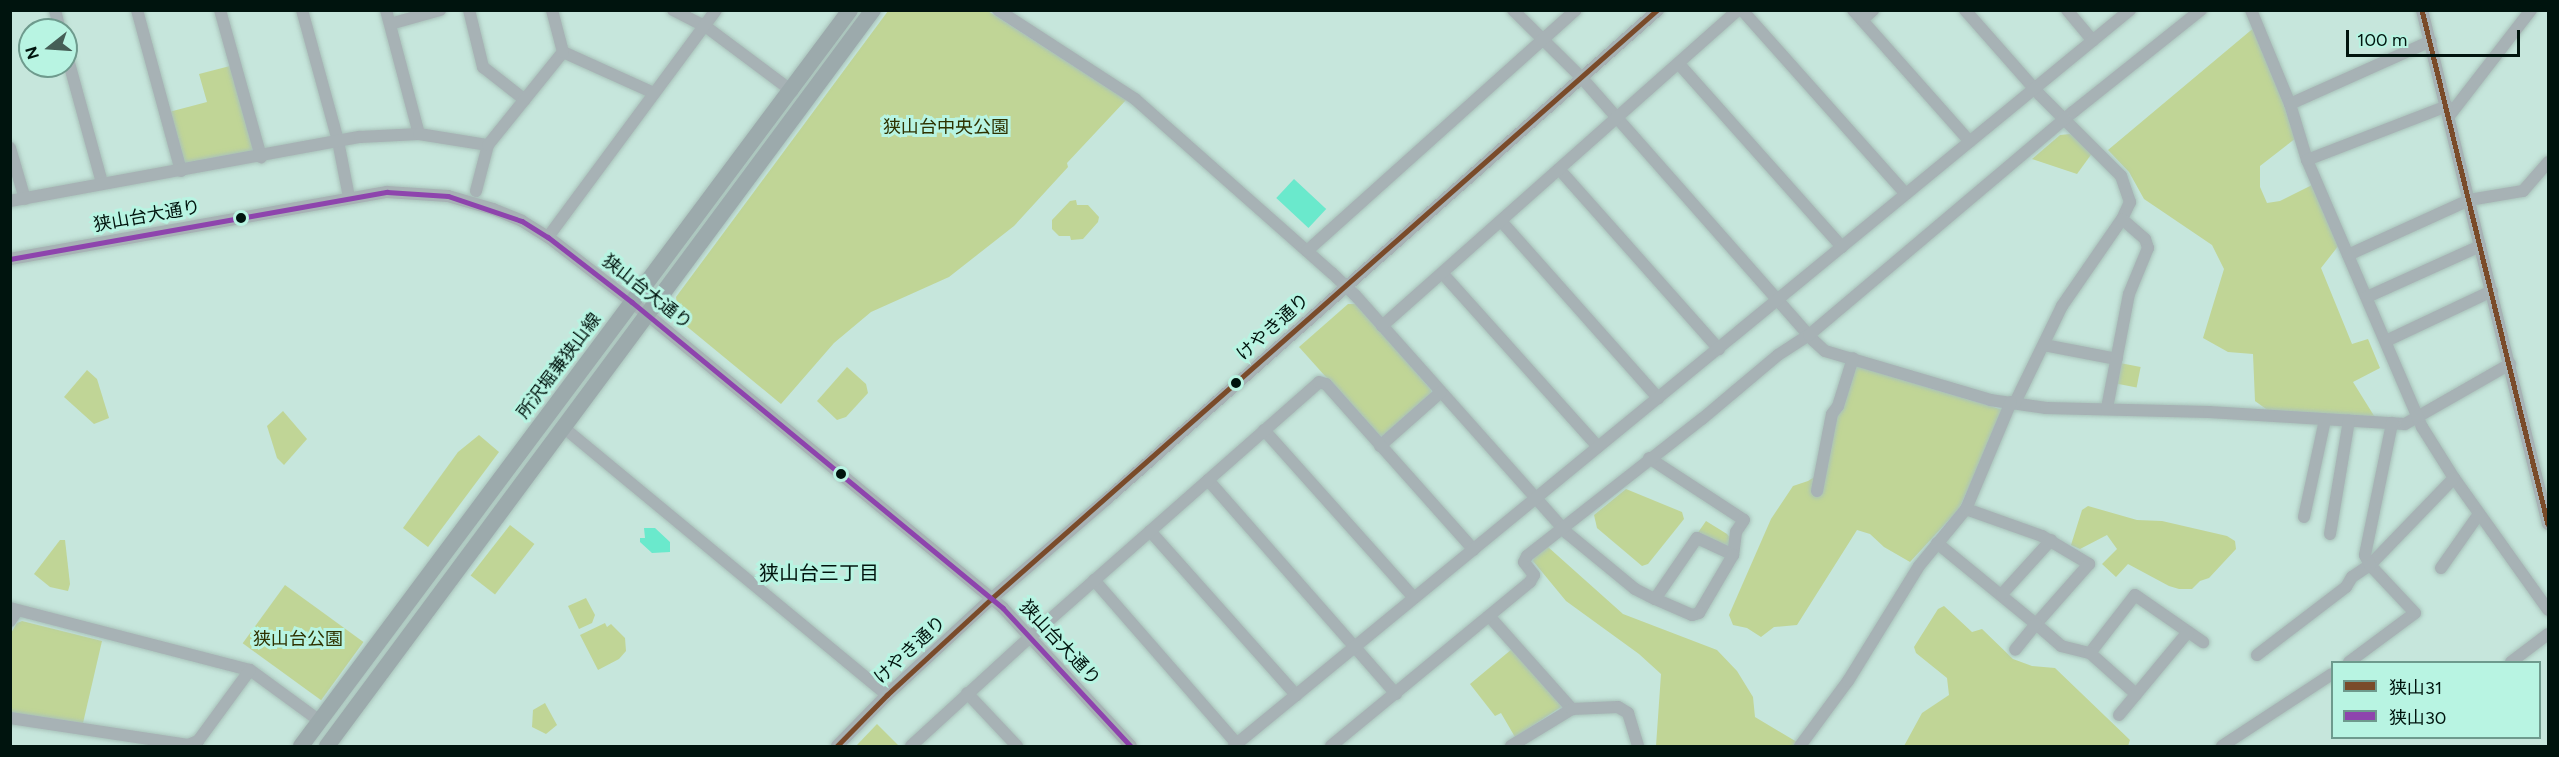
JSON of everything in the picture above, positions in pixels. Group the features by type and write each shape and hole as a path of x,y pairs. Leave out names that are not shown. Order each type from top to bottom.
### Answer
{"main road":[{"name":"所沢堀兼狭山線","path":"301,747 792,91 850,10"},
{"path":"327,747 873,10"}],"street":[{"path":"137,10 181,171"},
{"path":"220,10 261,157"},
{"path":"302,10 338,141 349,197"},
{"path":"386,10 419,134"},
{"path":"390,24 440,10"},
{"path":"469,10 483,67 525,100"},
{"path":"552,10 563,52"},
{"path":"673,10 705,26 792,91"},
{"path":"548,237 716,10"},
{"path":"998,10 1135,99 1346,286 1562,528 1635,590 1692,615 1699,613 1733,555 1736,532 1744,520 1649,458"},
{"path":"1513,10 1581,77 1825,351 1990,400 2046,408 2107,408 2405,424 2510,364"},
{"path":"1307,251 1576,10"},
{"name":"けやき通り","path":"837,747 887,695 991,599 1116,492 1658,10"},
{"path":"1382,326 1740,10 1906,194"},
{"path":"1872,10 1858,15 1970,142"},
{"path":"1800,747 1848,681 1899,595 1937,543 1966,509 2013,403 2062,306 2122,219 2130,202 2121,176 2064,120 1965,10"},
{"path":"2067,10 2093,41"},
{"path":"1094,580 1236,745 2130,10"},
{"path":"1331,747 1534,577 1524,562 1525,558 1778,355 1809,335 2064,120 2200,10"},
{"path":"2252,10 2290,104 2307,159 2418,416 2454,478 2548,610"},
{"path":"2422,10 2548,524"},
{"path":"2307,159 2448,111 2531,10"},
{"path":"2290,104 2431,41"},
{"path":"476,191 488,145 563,52"},
{"path":"563,52 654,93"},
{"path":"1679,64 1842,247"},
{"path":"73,78 102,183"},
{"path":"10,201 102,183 261,157 338,141 419,134 488,145"},
{"path":"10,148 25,199"},
{"path":"2348,255 2469,200 2523,191 2548,162"},
{"path":"1559,169 1719,349"},
{"name":"狭山台大通り","path":"10,259 387,192 448,196 493,209 522,221 548,237 647,314 991,599 1030,637 1131,747"},
{"path":"2107,408 2129,294 2148,248 2145,238 2122,219"},
{"path":"1501,220 1658,398"},
{"path":"2367,297 2480,246"},
{"path":"1443,274 1598,447"},
{"path":"2386,341 2492,291"},
{"path":"2044,345 2117,359"},
{"path":"1817,491 1832,414 1841,399 1853,358"},
{"path":"911,747 1030,637 1321,381 1474,550"},
{"path":"1380,446 1441,392"},
{"path":"2304,517 2325,420"},
{"path":"2330,534 2349,421"},
{"path":"2352,661 2415,613 2370,565 2365,555 2392,423"},
{"path":"563,427 887,695"},
{"path":"1264,430 1414,598"},
{"path":"2258,655 2346,587 2352,577 2370,565 2454,478"},
{"path":"1208,480 1396,694"},
{"path":"1966,509 2051,540 2089,564 2015,650"},
{"path":"2440,568 2479,513"},
{"path":"1150,531 1296,695"},
{"path":"1654,599 1697,538 1733,555"},
{"path":"2002,594 2051,540"},
{"path":"1937,543 2002,594 2061,646 2090,653 2136,694"},
{"path":"2090,653 2135,595 2203,642"},
{"path":"13,613 250,670 320,721"},
{"path":"1489,616 1572,709"},
{"path":"2119,714 2188,632"},
{"path":"2514,661 2548,634"},
{"path":"10,718 188,745 198,741 250,670"},
{"path":"2222,747 2331,675"},
{"path":"968,693 1017,747"},
{"path":"1511,747 1572,709 1618,707 1624,709 1631,720 1638,747"}],"green space":[{"name":"狭山台中央公園","path":"888,11 988,11 1126,100 1067,163 1068,167 1014,226 949,277 871,312 834,343 781,404 679,320 676,297"},
{"path":"2256,26 2296,138 2260,166 2260,187 2267,203 2280,201 2312,185 2339,245 2321,268 2352,344 2368,339 2380,368 2353,382 2376,419 2273,414 2255,401 2253,354 2228,352 2203,338 2224,269 2212,245 2144,199 2129,172 2108,150"},
{"path":"230,66 254,148 251,153 187,165 183,162 169,112 207,102 199,74"},
{"path":"2070,134 2093,152 2077,174 2032,159 2060,135"},
{"path":"1076,200 1077,205 1088,205 1099,217 1098,222 1083,239 1071,240 1070,236 1059,236 1052,229 1052,220 1070,201"},
{"path":"1348,304 1357,304 1431,390 1431,395 1384,437 1378,435 1299,347"},
{"path":"2120,363 2141,367 2137,388 2116,384"},
{"path":"1856,366 2003,410 1959,509 1910,562 1884,547 1870,534 1857,530 1797,625 1774,627 1761,637 1747,628 1733,625 1729,615 1771,519 1793,486 1808,481 1827,469 1837,415"},
{"path":"847,367 866,384 868,393 846,417 837,420 817,401"},
{"path":"87,370 97,379 109,418 94,424 64,397"},
{"path":"283,411 307,439 284,465 277,458 267,426"},
{"path":"479,435 499,452 428,547 403,528 458,452"},
{"path":"1626,489 1682,512 1684,519 1648,564 1642,566 1597,528 1594,515"},
{"path":"2088,506 2137,520 2162,521 2227,536 2235,541 2236,549 2209,578 2200,581 2192,589 2169,586 2128,564 2116,577 2102,564 2117,549 2107,535 2080,549 2071,545 2082,510"},
{"path":"1706,521 1731,539 1728,549 1697,534"},
{"path":"510,525 534,544 495,595 471,575"},
{"path":"60,540 65,540 70,584 68,591 50,587 34,574"},
{"path":"1548,547 1623,614 1717,650 1737,671 1753,697 1755,717 1797,742 1794,746 1656,746 1661,674 1639,654 1566,601 1533,561 1534,556"},
{"name":"狭山台公園","path":"285,585 363,642 321,700 243,643"},
{"path":"586,598 595,615 592,623 579,629 568,606"},
{"path":"1944,606 1972,632 1982,629 2013,659 2032,666 2055,668 2130,740 2128,746 1904,746 1922,713 1949,695 1947,678 1916,653 1914,647 1938,609"},
{"path":"22,621 102,641 83,723 11,713 11,633 17,623"},
{"path":"605,623 607,627 611,624 625,638 626,651 619,659 598,670 580,635"},
{"path":"1512,649 1560,703 1561,707 1515,737 1501,713 1495,716 1470,684"},
{"path":"545,703 557,725 546,734 532,727 533,710"},
{"path":"877,724 899,746 856,746"}],"shaded area":[{"path":"1294,179 1326,209 1308,228 1276,198"},
{"path":"644,528 655,528 670,542 670,552 652,553 640,542 640,538 645,538"}],"transit line":[{"name":"狭山31","path":"837,746 887,695 991,599 1657,10"},
{"name":"狭山31","path":"2422,10 2548,524"},
{"name":"狭山30","path":"10,259 387,192 448,196 522,221 548,237 632,302 1003,608 1131,746"}],"district":[{"name":"狭山台三丁目","path":"819,573"}]}
